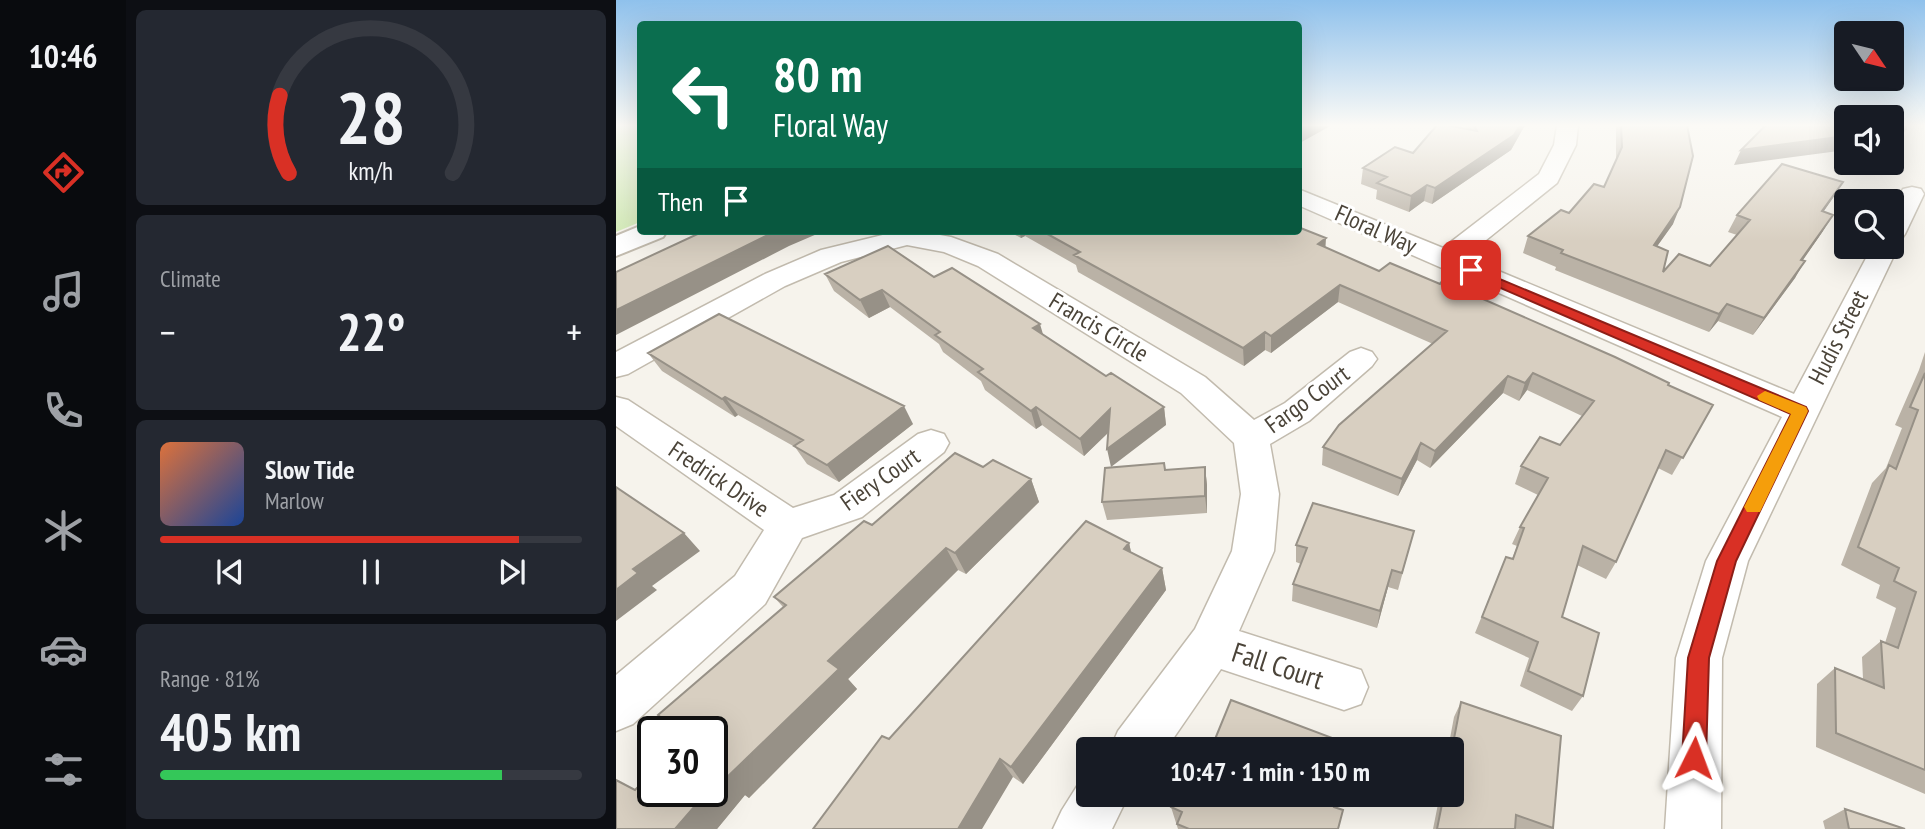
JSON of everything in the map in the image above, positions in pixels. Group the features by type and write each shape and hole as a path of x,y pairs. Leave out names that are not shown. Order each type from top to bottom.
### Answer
{"street":[{"path":"1445,260 1549,178 1556,164"},
{"path":"1904,210 1912,194"},
{"name":"Floral Way","path":"1302,198 1800,411"},
{"path":"616,247 644,235"},
{"name":"Francis Circle","path":"616,366 775,280 831,256 904,235"},
{"name":"Francis Circle","path":"911,235 951,245 988,260 1193,385 1251,438"},
{"name":"Hudis Street","path":"1693,829 1699,658 1727,561 1800,411 1879,259"},
{"name":"Fargo Court","path":"1251,438 1297,412 1362,359"},
{"name":"Fredrick Drive","path":"616,409 788,526 750,590 616,707"},
{"path":"1145,737 1211,644 1253,551 1260,494 1251,438"},
{"name":"Fiery Court","path":"788,526 848,506 931,443"},
{"name":"Fall Court","path":"1211,644 1344,687"},
{"path":"1081,829 1095,807"}],"green space":[{"path":"616,164 637,164 637,223 616,232"}],"building":[{"path":"1370,164 1471,164 1435,188 1427,185 1411,196 1377,183 1387,177 1363,168"},
{"path":"1614,164 1691,164 1680,207 1654,245 1668,251 1663,272 1679,254 1710,266 1750,220 1737,215 1782,164 1843,182 1838,189 1834,189 1834,194 1822,211 1833,215 1801,260 1805,261 1764,318 1727,304 1719,314 1561,253 1563,250 1528,236 1561,210 1569,213 1594,184 1604,187"},
{"path":"1302,229 1326,238 1318,244 1379,271 1390,263 1440,284 1442,281 1615,357 1713,405 1683,458 1666,450 1616,562 1583,546 1562,617 1599,633 1583,696 1528,671 1538,642 1482,617 1506,557 1513,559 1524,528 1520,527 1548,478 1521,466 1540,437 1560,445 1594,401 1533,373 1525,383 1508,376 1435,451 1421,443 1402,479 1323,447 1339,425 1447,331 1340,285 1271,336 1265,332 1243,348 1074,255 1080,252 1049,235 1302,235"},
{"path":"695,235 768,235 616,310 616,272"},
{"path":"888,246 934,277 952,268 1040,324 1033,328 1106,376 1111,373 1164,407 1107,449 1110,409 1080,439 1036,407 1031,411 978,372 983,369 935,335 940,332 882,290 860,300 825,274"},
{"path":"719,314 904,406 827,465 794,446 803,440 725,397 722,399 648,353"},
{"path":"1925,373 1925,770 1836,733 1835,668 1884,688 1881,641 1898,648 1916,592 1894,581 1899,568 1858,547 1889,465 1896,469 1918,410 1910,407"},
{"path":"955,453 983,467 993,460 1031,479 955,553 946,548 828,661 839,669 728,776 728,716 658,715 786,605 774,597 864,521 872,525"},
{"path":"1164,463 1165,470 1205,467 1205,496 1102,502 1105,468"},
{"path":"616,487 684,533 633,569 638,573 616,590"},
{"path":"1313,503 1414,531 1402,573 1392,570 1380,611 1293,584 1307,548 1296,545"},
{"path":"1086,521 1129,543 1124,549 1162,568 1011,767 1000,759 958,829 813,829 882,736 889,739"},
{"path":"1231,700 1330,737 1216,737"},
{"path":"1461,702 1561,736 1553,828 1516,815 1515,829 1437,829 1441,807 1464,807 1464,737 1454,737"},
{"path":"616,780 635,790 637,788 637,807 694,807 675,829 616,829"},
{"path":"1171,807 1334,807 1343,810 1338,829 1189,829 1177,824 1182,812"},
{"path":"1845,809 1905,829 1849,829"}],"slow traffic":[{"path":"1753,507 1800,411 1765,396"}],"route":[{"path":"1471,270 1800,411 1727,561 1699,658 1694,758"}]}
